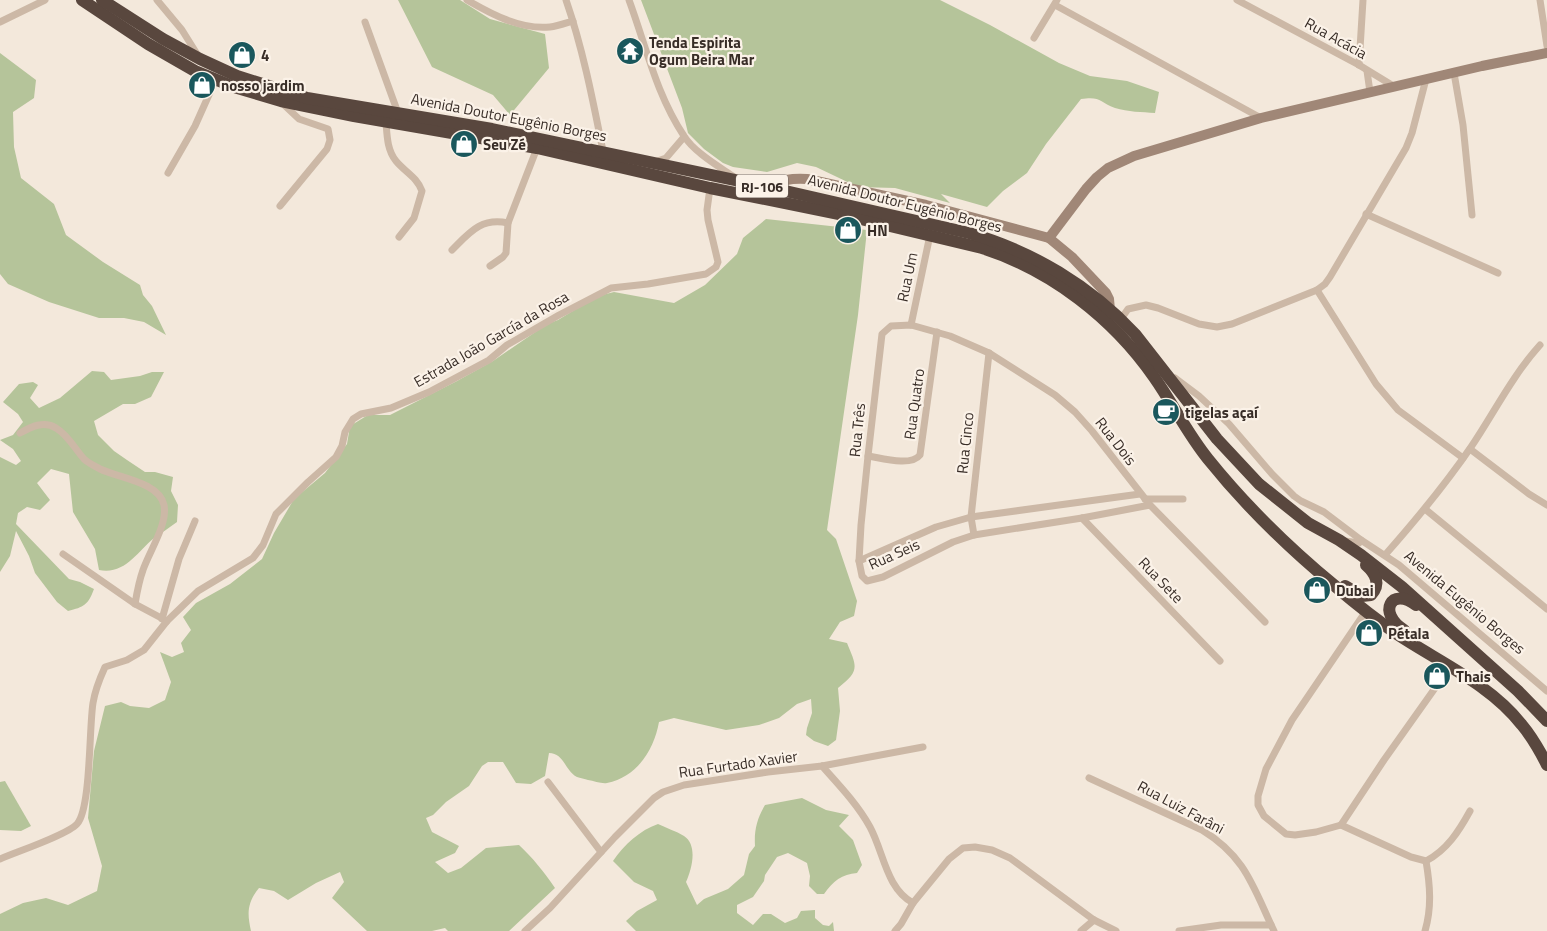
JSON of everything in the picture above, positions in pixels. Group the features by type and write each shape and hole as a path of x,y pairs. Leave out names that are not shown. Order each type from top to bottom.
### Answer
{"highway":[{"name":"Avenida Doutor Eugênio Borges","path":"82,0 148,44 195,71 234,87 281,101 386,122 537,148 710,188 930,235 998,254 1041,275 1085,304 1142,360 1193,438 1214,466 1240,496 1281,537 1333,585 1366,611 1396,633 1493,696 1506,707 1530,736 1547,765"},
{"name":"Avenida Doutor Eugênio Borges","path":"102,0 163,40 200,59 237,76 307,98 492,129 768,187 929,223 992,240 1024,253 1050,266 1080,286 1121,319 1217,439 1259,484 1308,523 1339,540 1360,546 1518,691 1547,721"},
{"path":"1214,466 1233,480 1342,584 1362,596 1371,595 1377,587 1374,572 1271,501 1259,484"},
{"path":"1506,707 1500,694 1477,676 1396,625 1389,612 1392,602 1397,598 1403,598 1414,603 1506,687 1518,691"}],"main road":[{"path":"1049,238 1097,177 1108,168 1134,156 1261,118 1482,66 1547,53"},
{"path":"768,187 792,178 807,178 926,205 1049,238 1072,257 1106,293 1109,299 1110,310"}],"street":[{"path":"0,22 45,0"},
{"path":"157,0 182,30 200,59"},
{"path":"467,0 522,25 533,27 550,26 573,21"},
{"path":"566,0 593,101 603,152"},
{"path":"629,0 660,92 684,137 705,156 740,182"},
{"name":"Rua Acácia","path":"1236,0 1359,65 1396,87"},
{"path":"1359,65 1362,0"},
{"path":"1540,0 1547,46"},
{"path":"1034,38 1056,2 1261,118"},
{"path":"364,22 398,113"},
{"path":"1367,70 1370,92"},
{"path":"1454,73 1463,125 1472,215"},
{"path":"168,173 195,126 216,79"},
{"path":"1121,319 1128,309 1146,305 1207,326 1226,325 1317,290 1325,284 1409,141 1426,79"},
{"path":"280,206 327,150 330,140 328,129 299,120 281,101"},
{"path":"386,122 390,151 396,161 415,179 422,191 414,218 398,237"},
{"path":"652,163 666,158 684,137"},
{"path":"490,266 504,257 506,253 508,223 537,148"},
{"name":"Estrada João García da Rosa","path":"0,859 68,830 78,823 84,806 89,769 93,703 98,682 105,667 135,656 144,650 165,620 198,591 253,558 262,545 276,514 336,457 342,446 345,432 353,419 361,414 391,408 429,392 489,360 508,345 559,315 611,288 675,279 712,271 718,262 708,220 707,210 710,188"},
{"path":"1366,214 1498,273"},
{"path":"452,250 470,232 482,224 492,221 508,223"},
{"name":"Rua Um","path":"911,325 930,235"},
{"path":"1317,290 1376,384 1389,401 1398,410 1463,458"},
{"name":"Rua Dois","path":"911,325 950,336 989,353 1055,395 1075,412 1092,431 1145,500 1264,622"},
{"name":"Rua Três","path":"860,561 868,456 882,334 891,326 911,325"},
{"name":"Rua Quatro","path":"868,456 913,461 920,455 938,332"},
{"path":"1385,555 1425,509 1470,449 1515,377 1540,345"},
{"name":"Rua Cinco","path":"974,535 971,517 989,353"},
{"name":"Avenida Eugênio Borges","path":"1164,371 1212,407 1294,496 1324,512 1360,546 1385,555 1399,565 1547,691"},
{"path":"20,433 34,426 45,424 56,427 85,460 102,470 154,490 163,500 165,508 162,524 144,569 135,604"},
{"path":"1470,449 1529,494 1547,505"},
{"name":"Rua Seis","path":"1145,500 1082,518 974,535 953,542 872,581 867,581 862,576 860,561 936,527 971,517 1145,500 1183,499"},
{"path":"1425,509 1547,609"},
{"name":"Rua Sete","path":"1082,518 1220,660"},
{"path":"63,554 135,604 165,620 180,559 195,521"},
{"path":"1366,611 1292,720 1266,769 1257,801 1260,810 1264,816 1286,834 1295,835 1341,825 1411,857 1426,861 1448,845 1470,811"},
{"path":"1341,825 1384,760 1450,667"},
{"name":"Rua Furtado Xavier","path":"525,931 550,908 654,798 674,788 768,772 822,766 923,747"},
{"path":"822,766 847,794 870,827 897,890 913,903"},
{"name":"Rua Luiz Farâni","path":"1089,778 1202,830 1218,840 1244,868 1256,890 1272,928"},
{"path":"548,782 601,852"},
{"path":"895,931 913,903 955,852 963,848 975,847 992,850 1010,858 1094,920 1116,931"},
{"path":"1425,931 1429,918 1430,888 1426,861"},
{"path":"1081,931 1094,920"},
{"path":"1178,931 1221,925 1272,928"}],"green space":[{"path":"398,0 460,0 490,19 545,34 549,68 510,115 493,95 432,67"},
{"path":"641,0 940,0 1059,63 1090,76 1127,81 1159,92 1155,113 1115,108 1096,99 1081,99 1046,144 1027,173 1003,191 987,207 941,194 950,203 895,188 858,187 816,167 797,163 767,172 733,167 723,163 704,149 688,133 682,108"},
{"path":"0,53 36,80 34,98 13,112 14,147 21,178 54,204 66,235 103,262 140,285 143,295 152,306 166,335 144,322 124,318 99,318 49,302 8,284 0,274"},
{"path":"766,219 867,230 858,315 827,530 836,539 857,601 854,616 840,622 829,639 847,643 854,663 853,673 838,688 840,711 836,740 828,746 814,741 806,735 812,713 811,699 797,704 779,718 759,725 726,730 674,718 659,722 653,742 642,761 627,775 607,783 577,777 558,756 549,753 545,776 531,784 516,783 503,762 488,762 482,766 469,786 446,802 433,815 426,818 432,832 459,846 455,853 435,862 448,873 461,868 486,848 519,845 547,876 555,888 509,931 448,931 445,928 432,931 367,931 332,898 344,882 340,872 316,883 288,900 274,891 259,888 249,908 251,931 0,931 0,914 23,903 46,898 68,905 97,891 102,866 88,818 94,751 105,706 121,702 130,706 149,708 165,700 171,682 160,652 172,657 184,652 181,643 191,630 183,617 196,603 230,584 262,559 274,533 294,499 325,473 347,444 350,426 368,415 390,415 457,381 493,361 547,324 558,320 602,295 614,292 674,303 705,285 737,254 743,238"},
{"path":"92,371 104,372 111,380 140,376 152,372 164,372 151,397 135,404 123,404 94,421 98,435 114,451 145,472 155,472 173,477 171,491 178,505 177,522 154,538 123,566 108,571 99,570 95,549 73,512 69,474 51,469 37,483 50,500 40,510 27,507 18,513 16,524 69,579 94,589 90,599 85,604 68,611 57,602 35,573 29,556 16,531 10,556 0,572 0,457 16,465 21,461 13,449 0,440 13,435 23,422 18,414 3,402 19,384 33,382 38,385 30,398 39,408 60,398"},
{"path":"5,781 31,826 21,831 0,830 0,782"},
{"path":"802,798 826,810 849,815 839,826 853,840 862,865 857,873 842,877 834,882 824,894 817,894 809,886 810,876 807,863 788,853 777,857 753,897 737,905 737,913 753,925 763,914 771,914 785,923 797,918 801,911 815,910 815,918 823,925 829,926 833,922 834,931 636,931 626,921 637,911 657,900 653,891 634,882 613,861 622,849 639,834 658,824 681,834 688,840 691,845 692,858 686,882 697,905 704,899 728,889 744,875 749,854 755,846 758,820 765,805"}],"place":[{"name":"Tenda Espirita Ogum Beira Mar","path":"630,51"},
{"name":"4","path":"242,55"},
{"name":"nosso jardim","path":"202,85"},
{"name":"Seu Zé","path":"464,144"},
{"name":"HN","path":"848,230"},
{"name":"tigelas açaí","path":"1166,412"},
{"name":"Dubai","path":"1317,590"},
{"name":"Pétala","path":"1369,633"},
{"name":"Thais","path":"1437,676"}]}
